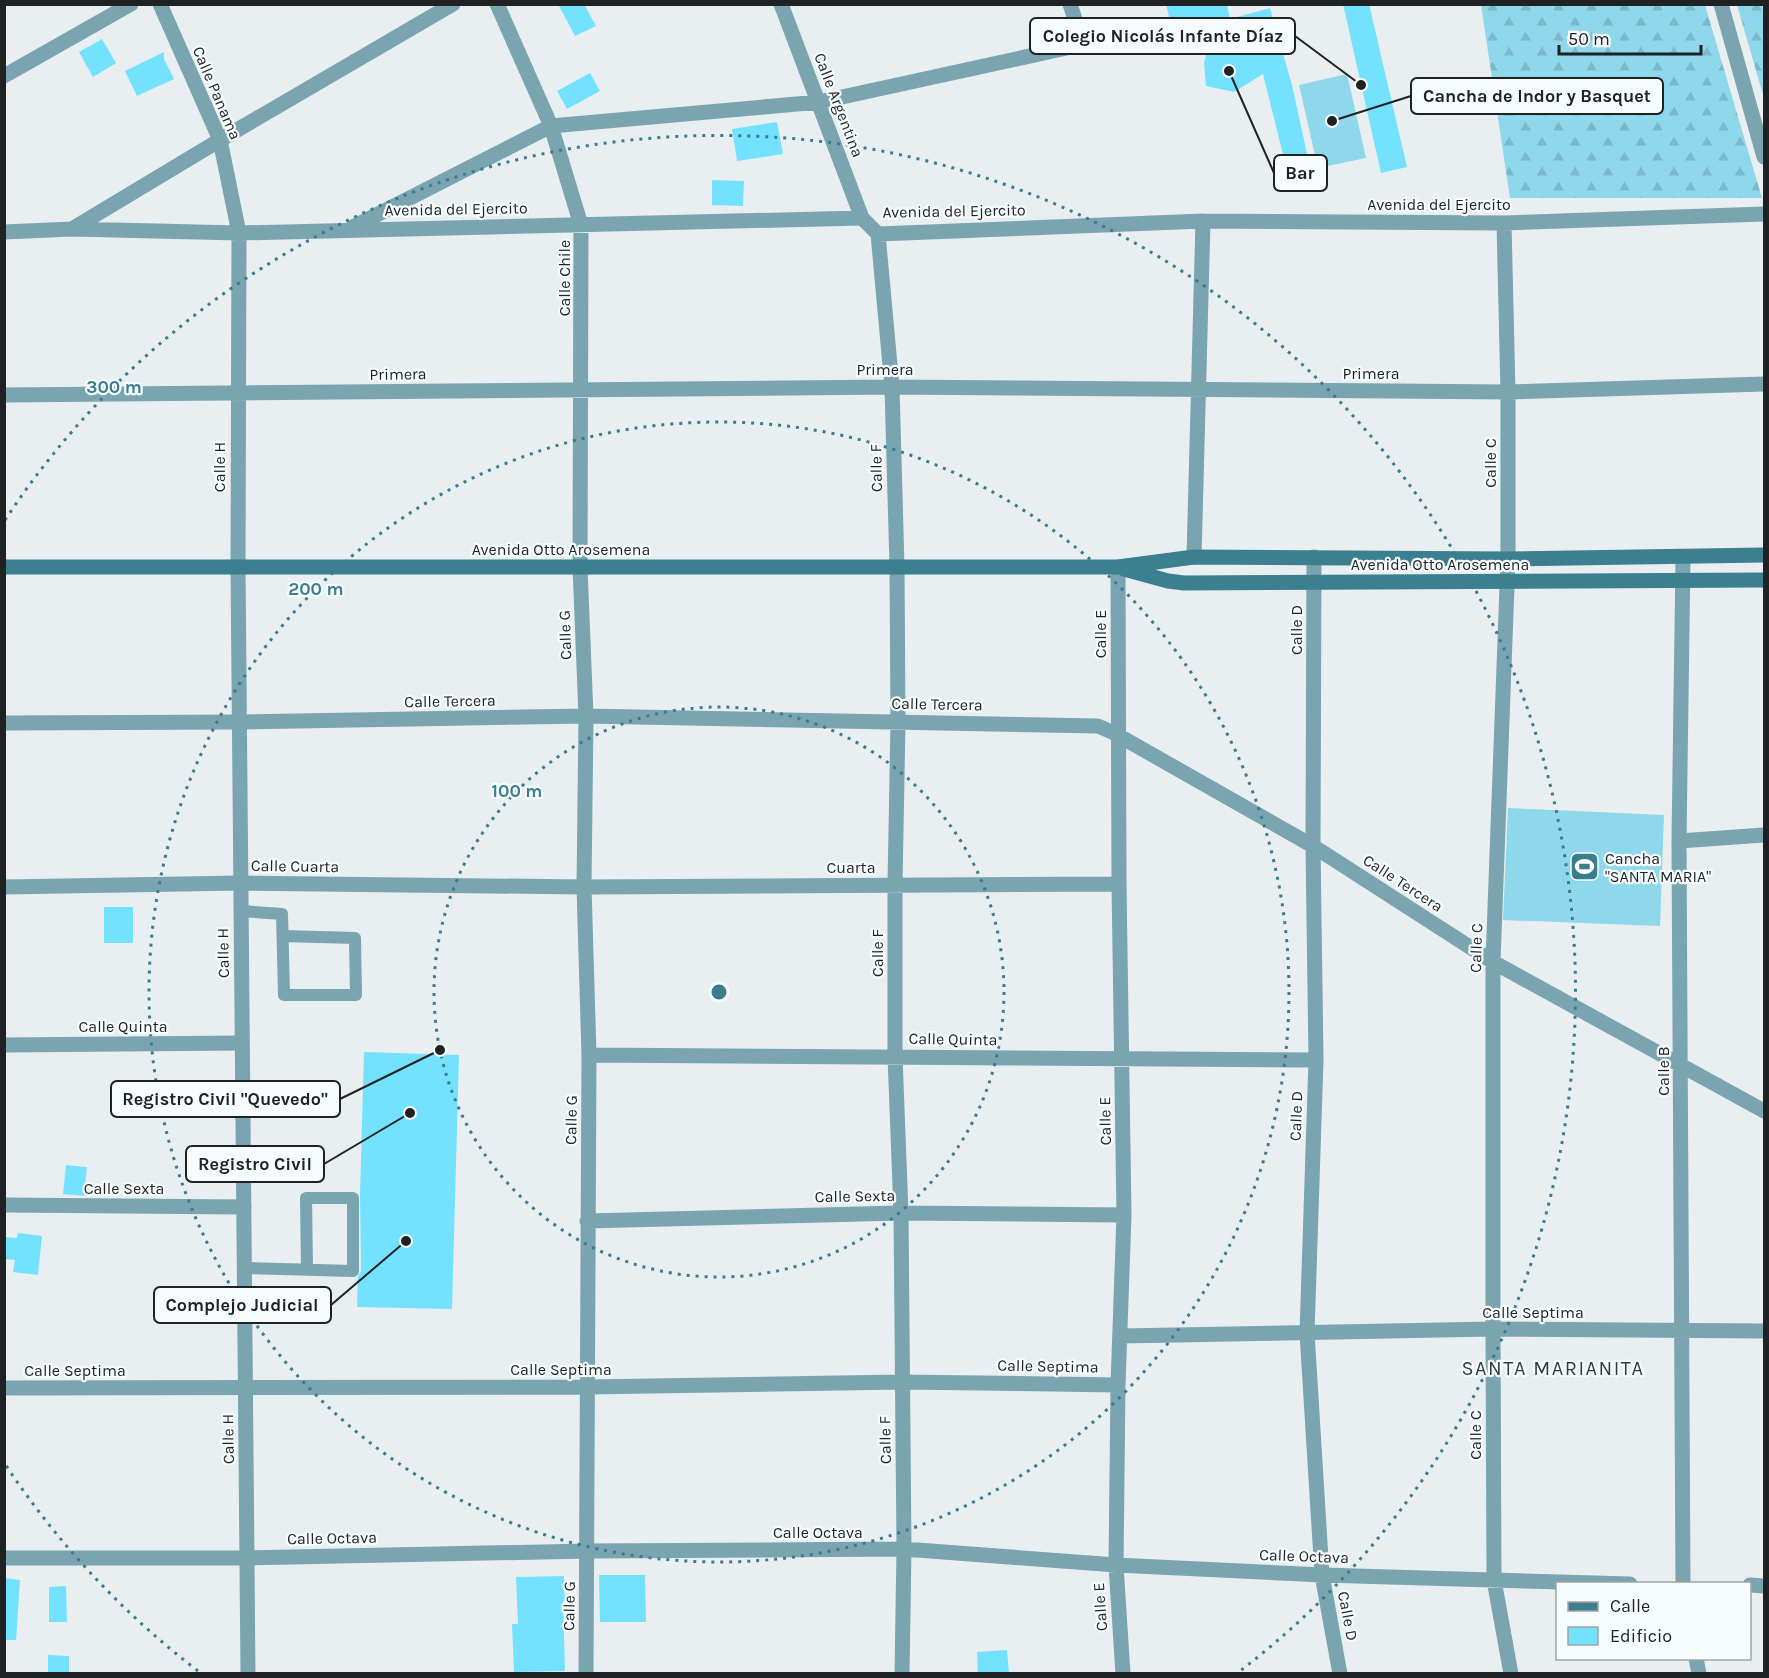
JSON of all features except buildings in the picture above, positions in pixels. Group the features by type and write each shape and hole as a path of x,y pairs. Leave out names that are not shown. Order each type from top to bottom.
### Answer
{"main road":[{"name":"Avenida Otto Arosemena","path":"4,567 1118,567 1194,557 1508,559 1764,555"},
{"name":"Avenida Otto Arosemena","path":"1118,567 1168,581 1184,583 1764,580"}],"street":[{"path":"4,76 131,4"},
{"name":"Calle Panama","path":"160,4 220,140 239,233"},
{"path":"72,229 453,4"},
{"name":"Calle Chile","path":"497,4 551,126 581,225 580,567"},
{"name":"Calle Argentina","path":"781,4 862,218"},
{"path":"348,230 551,126 819,102 1071,47 1077,40 1077,31 1070,4"},
{"path":"1721,4 1764,157"},
{"name":"Avenida del Ejercito","path":"4,232 72,229 239,233 862,218 878,234 1203,221 1504,223 1764,214"},
{"path":"1194,557 1203,221"},
{"name":"Calle C","path":"1504,223 1508,392 1508,559 1493,962 1494,1580 1511,1674"},
{"name":"Calle H","path":"239,233 238,567 248,1674"},
{"name":"Calle F","path":"878,234 892,387 897,567 895,1056 901,1213 904,1549 902,1674"},
{"name":"Primera","path":"4,395 892,387 1508,392 1764,384"},
{"name":"Calle D","path":"1314,557 1313,846 1316,1060 1307,1333 1322,1575 1340,1674"},
{"name":"Calle B","path":"1683,558 1679,841 1683,1582"},
{"name":"Calle G","path":"580,567 586,716 584,887 589,1055 586,1674"},
{"name":"Calle E","path":"1118,567 1119,884 1124,1215 1118,1385 1116,1565 1123,1674"},
{"name":"Calle Tercera","path":"4,723 239,722 586,716 1098,726 1313,846 1493,962 1764,1111"},
{"path":"1679,841 1764,835"},
{"name":"Calle Cuarta","path":"4,887 241,884 584,887"},
{"name":"Cuarta","path":"584,887 1119,884"},
{"name":"Calle Quinta","path":"4,1044 242,1043"},
{"name":"Calle Quinta","path":"589,1055 1316,1060"},
{"name":"Calle Sexta","path":"4,1205 244,1207"},
{"name":"Calle Sexta","path":"587,1221 901,1213 1124,1215"},
{"name":"Calle Septima","path":"1121,1336 1493,1329 1764,1331"},
{"name":"Calle Septima","path":"4,1388 587,1387 902,1382 1118,1385"},
{"name":"Calle Octava","path":"4,1558 904,1549 1116,1565 1322,1575 1562,1582"}],"lane":[{"path":"241,911 281,913 283,917 283,936 284,995 357,995 355,938 283,936"},
{"path":"244,1268 307,1270 353,1271 353,1198 306,1198 307,1270"}],"green space":[{"path":"1481,5 1705,5 1762,198 1510,198"},
{"path":"1737,5 1762,5 1764,98"},
{"path":"1347,74 1366,158 1318,168 1299,85"},
{"name":"Cancha \"SANTA MARIA\"","path":"1508,808 1664,815 1660,926 1503,920"}],"place":[{"name":"Bar","path":"1229,71"},
{"name":"Colegio Nicolás Infante Díaz","path":"1361,85"},
{"name":"Cancha de Indor y Basquet","path":"1332,121"},
{"name":"Cancha \"SANTA MARIA\"","path":"1584,867"},
{"name":"Registro Civil \"Quevedo\"","path":"440,1050"},
{"name":"Registro Civil","path":"410,1113"},
{"name":"Complejo Judicial","path":"406,1241"}],"district":[{"name":"SANTA MARIANITA","path":"1553,1368"}]}
